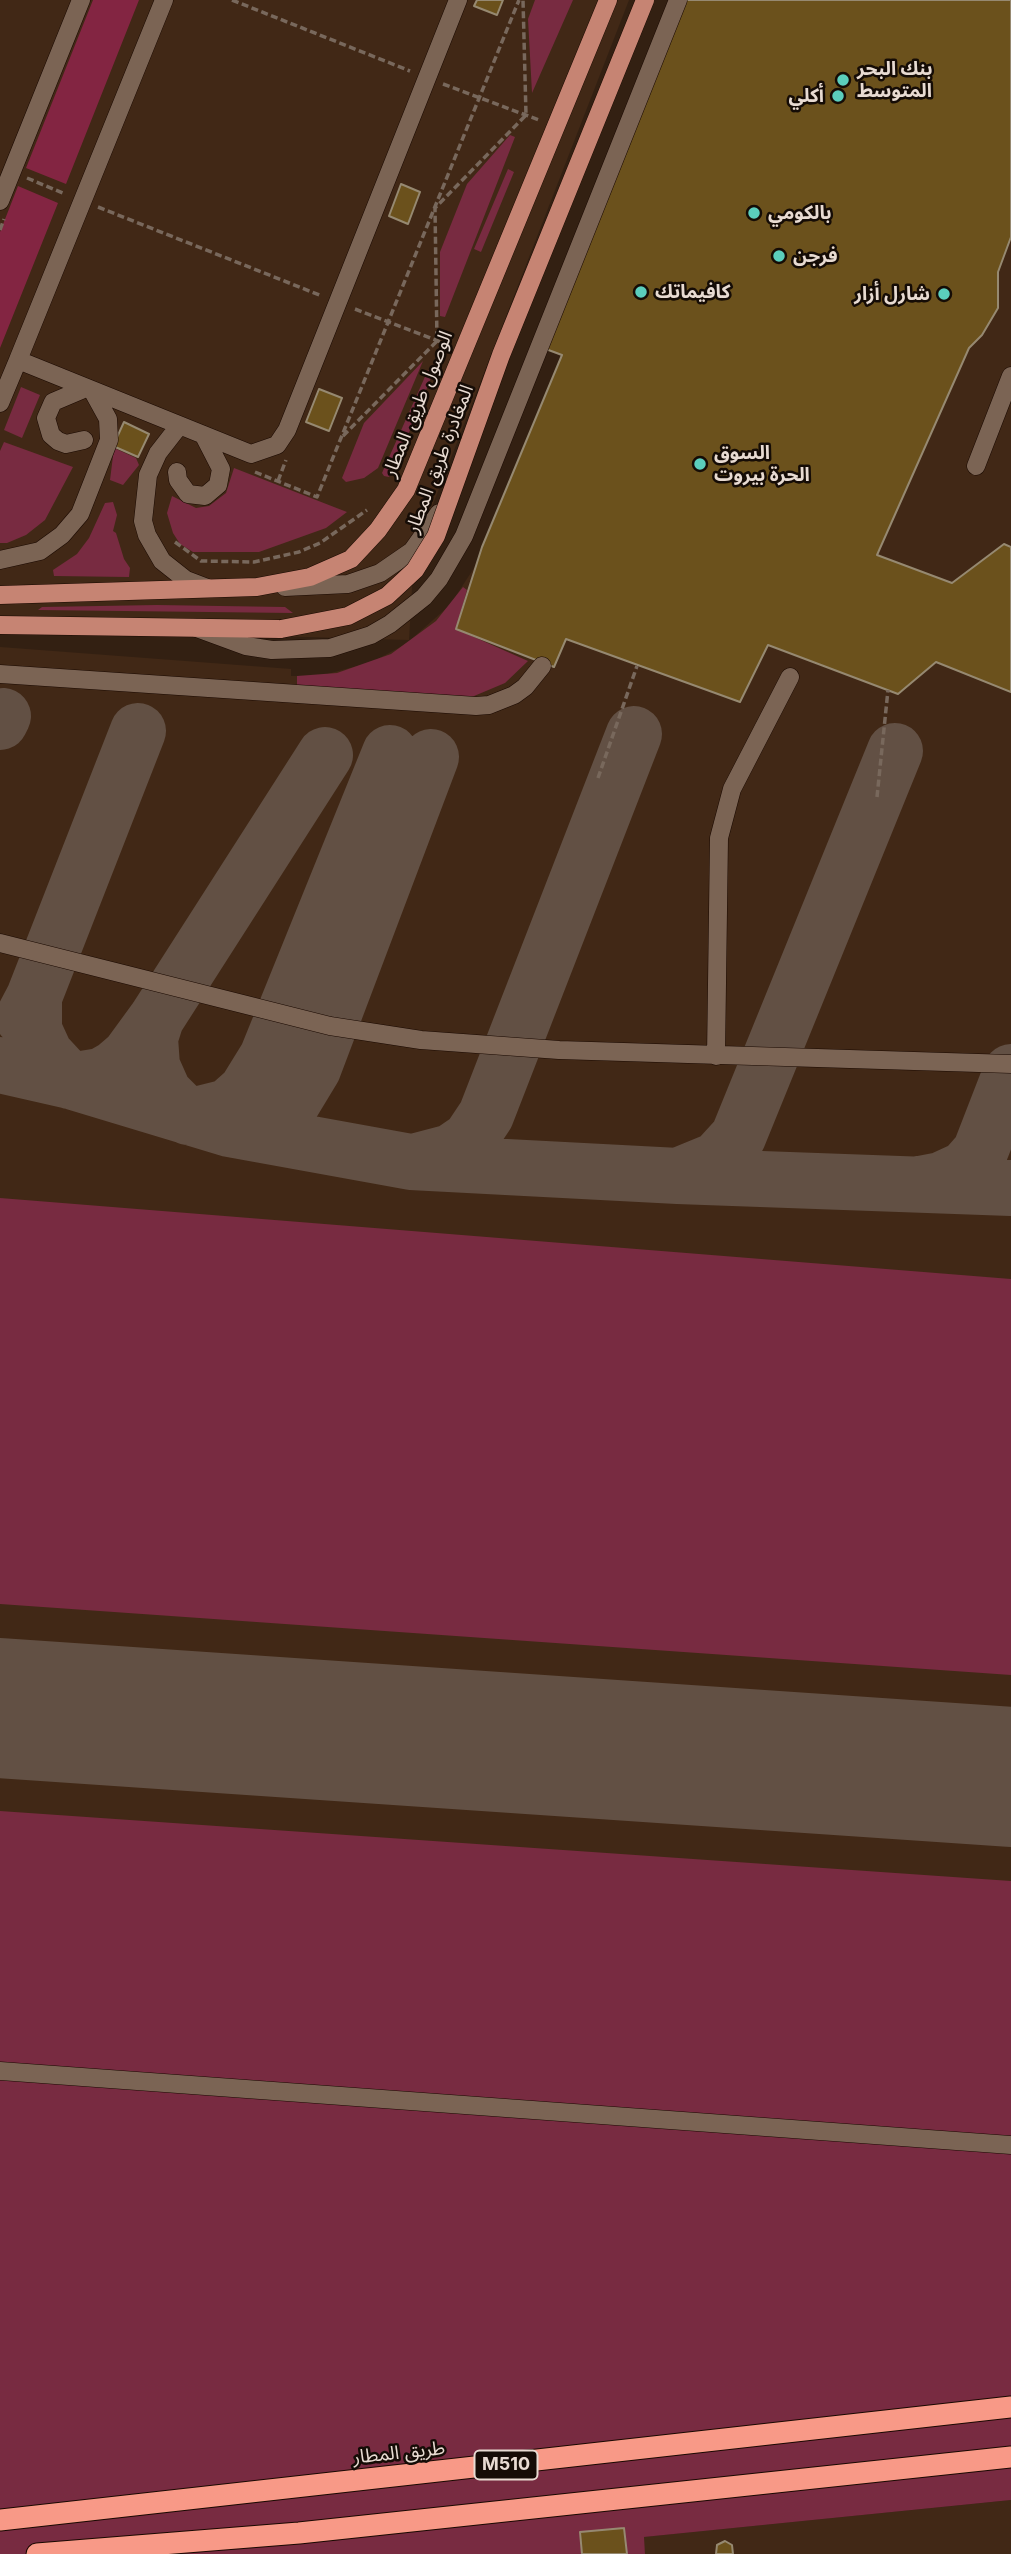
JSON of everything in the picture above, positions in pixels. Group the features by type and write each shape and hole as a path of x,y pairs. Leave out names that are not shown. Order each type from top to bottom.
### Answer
{"highway":[{"name":"طريق المطار","path":"0,2520 1011,2407"},
{"path":"37,2554 299,2533 1011,2457"}],"main road":[{"name":"الوصول طريق المطار","path":"0,595 257,587 310,577 351,559 378,530 406,491 608,0"},
{"name":"المغادرة طريق المطار","path":"0,625 281,629 348,616 387,596 415,570 436,536 501,355 647,0"}],"lane":[{"path":"0,201 81,0"},
{"path":"2,396 164,0"},
{"path":"18,360 251,454 277,445 287,430 458,0"},
{"path":"257,587 331,586 364,579 396,563 412,551 436,521 647,0"},
{"path":"197,628 246,646 291,651 330,648 371,635 390,624 424,597 453,558 678,0"},
{"path":"976,466 1010,381"},
{"path":"83,440 66,444 58,441 51,435 46,418 53,402 89,389"},
{"path":"0,560 40,551 62,535 80,514 106,450 110,430 105,409 89,389"},
{"path":"179,426 158,453 148,475 143,505 146,536 162,561 173,571 199,586 214,590"},
{"path":"177,472 178,480 188,494 205,496 218,485 221,469 204,436"},
{"path":"0,674 476,706 502,701 514,695 526,687 542,666"},
{"path":"716,1056 719,838 732,789 790,677"},
{"path":"0,943 307,1020 375,1034 467,1045 716,1056 1011,1064"},
{"path":"0,2071 1011,2145"}],"path":[{"path":"232,0 479,99 539,120"},
{"path":"253,471 317,497 521,0"},
{"path":"342,437 437,341 435,208 526,115 528,102 521,0"},
{"path":"535,131 543,111"},
{"path":"12,172 451,346"},
{"path":"170,535 183,550 201,561 254,562 299,552 320,543 359,518 374,504"},
{"path":"598,778 637,666"},
{"path":"877,797 888,690"}],"shaded area":[{"path":"0,0 629,0 414,553 409,640 0,628"},
{"path":"93,0 139,0 66,184 26,168"},
{"path":"535,0 573,0 532,93 528,19"},
{"path":"1011,0 1011,2160 0,2090 0,647 291,669 291,676 320,676 372,662 406,644 450,605 474,568 561,356 535,345"},
{"path":"510,135 515,137 445,317 440,316 440,252 467,184"},
{"path":"508,169 514,172 481,252 474,249"},
{"path":"18,186 58,203 0,348 0,232"},
{"path":"423,361 378,468 364,478 346,482 342,478 364,423"},
{"path":"428,370 433,373 408,435 389,477 384,476 382,473"},
{"path":"21,387 40,395 22,438 4,430"},
{"path":"4,442 73,467 45,520 26,535 0,543 0,451"},
{"path":"114,448 136,458 139,465 123,485 110,480"},
{"path":"234,468 347,512 326,528 259,552 193,552 180,544 173,533 167,513 172,496 196,508 209,506 226,493"},
{"path":"113,502 117,515 113,531 130,568 129,577 54,576 53,570 77,554 89,538 105,503"},
{"path":"463,587 467,590 456,629 528,661 505,683 467,699 297,686 297,676 337,673 391,654 436,621"},
{"path":"42,607 285,607 293,613 38,610"},
{"path":"0,1198 1011,1279 1011,1675 0,1604"},
{"path":"0,1811 1011,1881 1011,2500 644,2537 645,2554 0,2554"},
{"path":"1011,2500 1011,2554 645,2554 643,2537"}],"building":[{"path":"477,0 503,0 497,15 474,6"},
{"path":"671,0 1011,0 1011,237 998,272 998,308 982,335 969,348 877,555 952,583 1004,544 1011,547 1011,692 936,662 898,694 768,645 740,702 566,639 554,667 456,629 482,547 562,355 535,345"},
{"path":"401,184 420,192 408,224 389,216"},
{"path":"319,389 342,398 329,431 306,422"},
{"path":"124,422 149,434 138,457 113,446"},
{"path":"624,2528 627,2554 582,2554 580,2532"},
{"path":"725,2541 732,2545 733,2554 716,2554 717,2545"}],"taxiway":[{"path":"0,722 3,716"},
{"path":"23,1018 34,997 138,731"},
{"path":"413,1162 451,1152 470,1139 486,1115 634,734"},
{"path":"678,1176 717,1160 738,1137 895,751"},
{"path":"156,1019 150,1038 152,1066 164,1093 188,1117 228,1107 246,1091 267,1057 390,753"},
{"path":"34,997 34,1030 45,1054 70,1081 101,1076 115,1068 129,1056 156,1019 325,755"},
{"path":"229,1129 261,1124 279,1116 293,1102 313,1069 431,757"},
{"path":"0,1065 70,1081 229,1129 411,1162 678,1176 1011,1188"},
{"path":"920,1184 941,1180 965,1169 980,1152 1011,1072"}],"runway":[{"path":"0,1708 1011,1777"}],"place":[{"name":"بنك البحر المتوسط","path":"843,80"},
{"name":"أكلي","path":"838,96"},
{"name":"بالكومي","path":"754,213"},
{"name":"فرجن","path":"779,256"},
{"name":"كافيماتك","path":"641,292"},
{"name":"شارل أزار","path":"944,294"},
{"name":"السوق الحرة بيروت","path":"700,464"}]}
